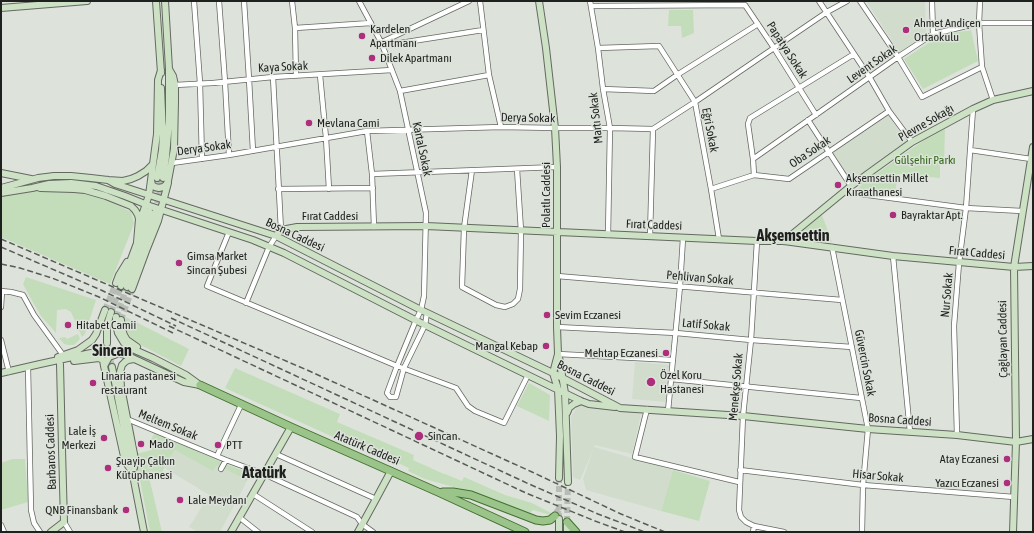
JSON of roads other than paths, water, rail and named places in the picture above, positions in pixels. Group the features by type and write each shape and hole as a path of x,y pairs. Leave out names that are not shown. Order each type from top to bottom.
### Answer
{"main road":[{"name":"Atatürk Caddesi","path":"200,385 241,405 525,532"},
{"path":"438,492 453,492 471,495 536,520 550,520 557,517"},
{"path":"567,522 576,532"}],"street":[{"path":"1,8 87,1"},
{"path":"156,1 161,70 163,135 160,179"},
{"path":"160,179 166,157 170,122 165,1"},
{"path":"194,1 200,83 202,159"},
{"path":"219,1 229,155"},
{"path":"244,1 253,151"},
{"path":"292,1 295,28 296,76"},
{"name":"Kartal Sokak","path":"360,1 381,42 400,91 426,213 424,296 425,325 404,368 396,397 390,397 387,393 397,366"},
{"path":"381,42 469,1"},
{"path":"480,1 489,75 501,127"},
{"name":"Polatlı Caddesi","path":"539,1 555,128 557,167 558,354 553,373"},
{"path":"819,1 828,12 889,111 912,142"},
{"path":"650,236 653,129 828,12 847,1"},
{"path":"860,1 898,57 922,97 982,67"},
{"path":"932,1 933,34"},
{"path":"980,1 979,23 982,67 993,100"},
{"name":"Papatya Sokak","path":"590,3 745,5 816,115"},
{"name":"Martı Sokak","path":"590,3 610,128 608,234"},
{"path":"295,28 371,23"},
{"name":"Levent Sokak","path":"753,159 933,34 979,23 1033,23"},
{"path":"603,89 654,91 758,24"},
{"path":"381,42 400,43 483,30"},
{"name":"Eğri Sokak","path":"598,48 659,46 695,102 712,189 719,239"},
{"path":"754,175 748,124 750,118 854,54"},
{"path":"139,226 149,195 172,163 175,101 173,76 169,69"},
{"path":"124,286 146,251 158,221 164,200 160,179 153,164 157,134 158,80 161,70"},
{"name":"Kaya Sokak","path":"174,85 392,70"},
{"path":"320,75 329,189"},
{"path":"400,91 489,75"},
{"path":"246,303 269,247 281,230 273,77"},
{"name":"Plevne Sokağı","path":"784,241 851,186 912,142 973,109 993,100 1033,91"},
{"name":"Nur Sokak","path":"957,435 954,326 959,262 966,208 973,109"},
{"name":"Oba Sokak","path":"712,189 754,175 789,179 889,111"},
{"path":"808,120 851,186"},
{"name":"Derya Sokak","path":"172,163 229,155 368,131 501,127 653,129"},
{"path":"368,131 373,188 374,227"},
{"name":"Çağlayan Caddesi","path":"1013,532 1016,442 1014,267 1033,147"},
{"path":"970,150 1031,159"},
{"path":"2,189 33,180 54,176 71,176 123,181 138,176 153,164"},
{"path":"372,174 557,167"},
{"path":"472,170 464,228 462,287 496,305 505,307 513,304 518,299 520,289 521,231 516,169"},
{"path":"1,172 33,180"},
{"name":"Bosna Caddesi","path":"108,180 115,184 276,236 424,311 553,373 620,408"},
{"name":"Bosna Caddesi","path":"32,188 49,184 71,183 96,186 161,210 254,240 284,253 425,325 589,404 620,408 743,416 868,429 957,435 1016,442 1033,439"},
{"path":"2,189 74,188 106,196 126,204 135,210 139,220 137,242"},
{"path":"278,189 373,188"},
{"path":"844,192 966,208 1022,211"},
{"path":"152,211 124,286 125,265 133,252 152,211"},
{"path":"158,221 163,218 177,215"},
{"name":"Fırat Caddesi","path":"281,230 297,227 426,226 784,241 893,256 1014,267 1033,266"},
{"path":"229,232 207,286 397,366 456,388 468,406 475,411 504,423 528,375"},
{"path":"668,411 684,238"},
{"name":"Menekşe Sokak","path":"754,526 740,517 738,510 743,416 755,292 757,241"},
{"name":"Güvercin Sokak","path":"832,247 868,429 862,532"},
{"path":"893,256 910,432"},
{"name":"Pehlivan Sokak","path":"557,276 842,300"},
{"path":"1,307 2,291 23,295 34,315 62,355"},
{"path":"397,366 416,320 424,311"},
{"path":"45,363 62,355 78,350 92,340 113,315"},
{"path":"107,343 107,325 113,315"},
{"path":"113,315 118,333 124,343 137,352 153,358 200,385"},
{"name":"Latif Sokak","path":"557,327 676,333 852,347"},
{"path":"1,340 9,372"},
{"path":"1,374 91,353 115,352 121,353 184,382 200,385"},
{"path":"104,366 109,357 121,353"},
{"path":"568,482 565,393 558,354 673,360"},
{"path":"28,367 36,368 99,358 103,360 125,461 133,473"},
{"path":"133,473 135,459 121,387 120,372 122,365 125,362 134,359"},
{"name":"Barbaros Caddesi","path":"60,364 64,522"},
{"path":"28,367 31,510 34,524 40,532"},
{"path":"112,367 144,532"},
{"path":"553,373 558,389 560,478"},
{"path":"671,379 861,398"},
{"path":"566,414 569,408 581,401"},
{"path":"217,456 241,405"},
{"path":"647,409 635,457 740,482"},
{"name":"Meltem Sokak","path":"128,419 226,460 264,474 357,517 362,524 373,532"},
{"path":"231,532 291,427"},
{"path":"276,454 376,499"},
{"path":"221,469 226,460"},
{"name":"Hisar Sokak","path":"740,470 864,485 1014,497"},
{"path":"358,532 391,471"},
{"path":"253,494 312,532"},
{"path":"240,517 258,532"},
{"path":"557,517 559,532"},
{"path":"51,532 64,522 70,532"},
{"path":"567,522 567,532"},
{"path":"1,525 4,532"},
{"path":"753,532 754,526 784,532"}],"tunnel":[{"path":"149,209 157,178"},
{"path":"155,212 163,178"},
{"path":"105,310 116,283"},
{"path":"111,312 121,286"},
{"path":"116,317 127,287"},
{"path":"121,320 132,289"},
{"path":"107,343 112,367"},
{"path":"559,478 559,519"},
{"path":"567,522 568,482"},
{"path":"555,516 560,507"}],"railway":[{"path":"1,239 307,370 621,514 665,532"},
{"path":"1,247 101,290 176,326"},
{"path":"1,264 52,278 99,297 173,333"},
{"path":"171,318 529,484 598,514 645,532"},
{"path":"169,326 526,493 625,532"}],"place":[{"name":"Ahmet Andiçen Ortaokulu","path":"906,30"},
{"name":"Kardelen Apartmanı","path":"362,36"},
{"name":"Dilek Apartmanı","path":"372,58"},
{"name":"Mevlana Cami","path":"309,123"},
{"name":"Akşemsettin Millet Kıraathanesi","path":"838,185"},
{"name":"Bayraktar Apt.","path":"893,215"},
{"name":"Gimsa Market Sincan Şubesi","path":"179,263"},
{"name":"Sevim Eczanesi","path":"547,315"},
{"name":"Hitabet Camii","path":"68,325"},
{"name":"Mangal Kebap","path":"546,346"},
{"name":"Mehtap Eczanesi","path":"666,353"},
{"name":"Özel Koru Hastanesi","path":"651,382"},
{"name":"Linaria pastanesi restaurant","path":"93,383"},
{"name":"Sincan","path":"419,436"},
{"name":"Lale İş Merkezi","path":"104,438"},
{"name":"Mado","path":"141,444"},
{"name":"PTT","path":"218,445"},
{"name":"Atay Eczanesi","path":"1007,459"},
{"name":"Şuayip Çalkın Kütüphanesi","path":"108,468"},
{"name":"Yazıcı Eczanesi","path":"1007,483"},
{"name":"Lale Meydanı","path":"180,500"},
{"name":"QNB Finansbank","path":"126,510"}],"district":[{"name":"Akşemsettin","path":"793,236"},
{"name":"Sincan","path":"112,351"},
{"name":"Atatürk","path":"264,473"}],"park label":[{"name":"Gülşehir Parkı","path":"925,160"}]}
